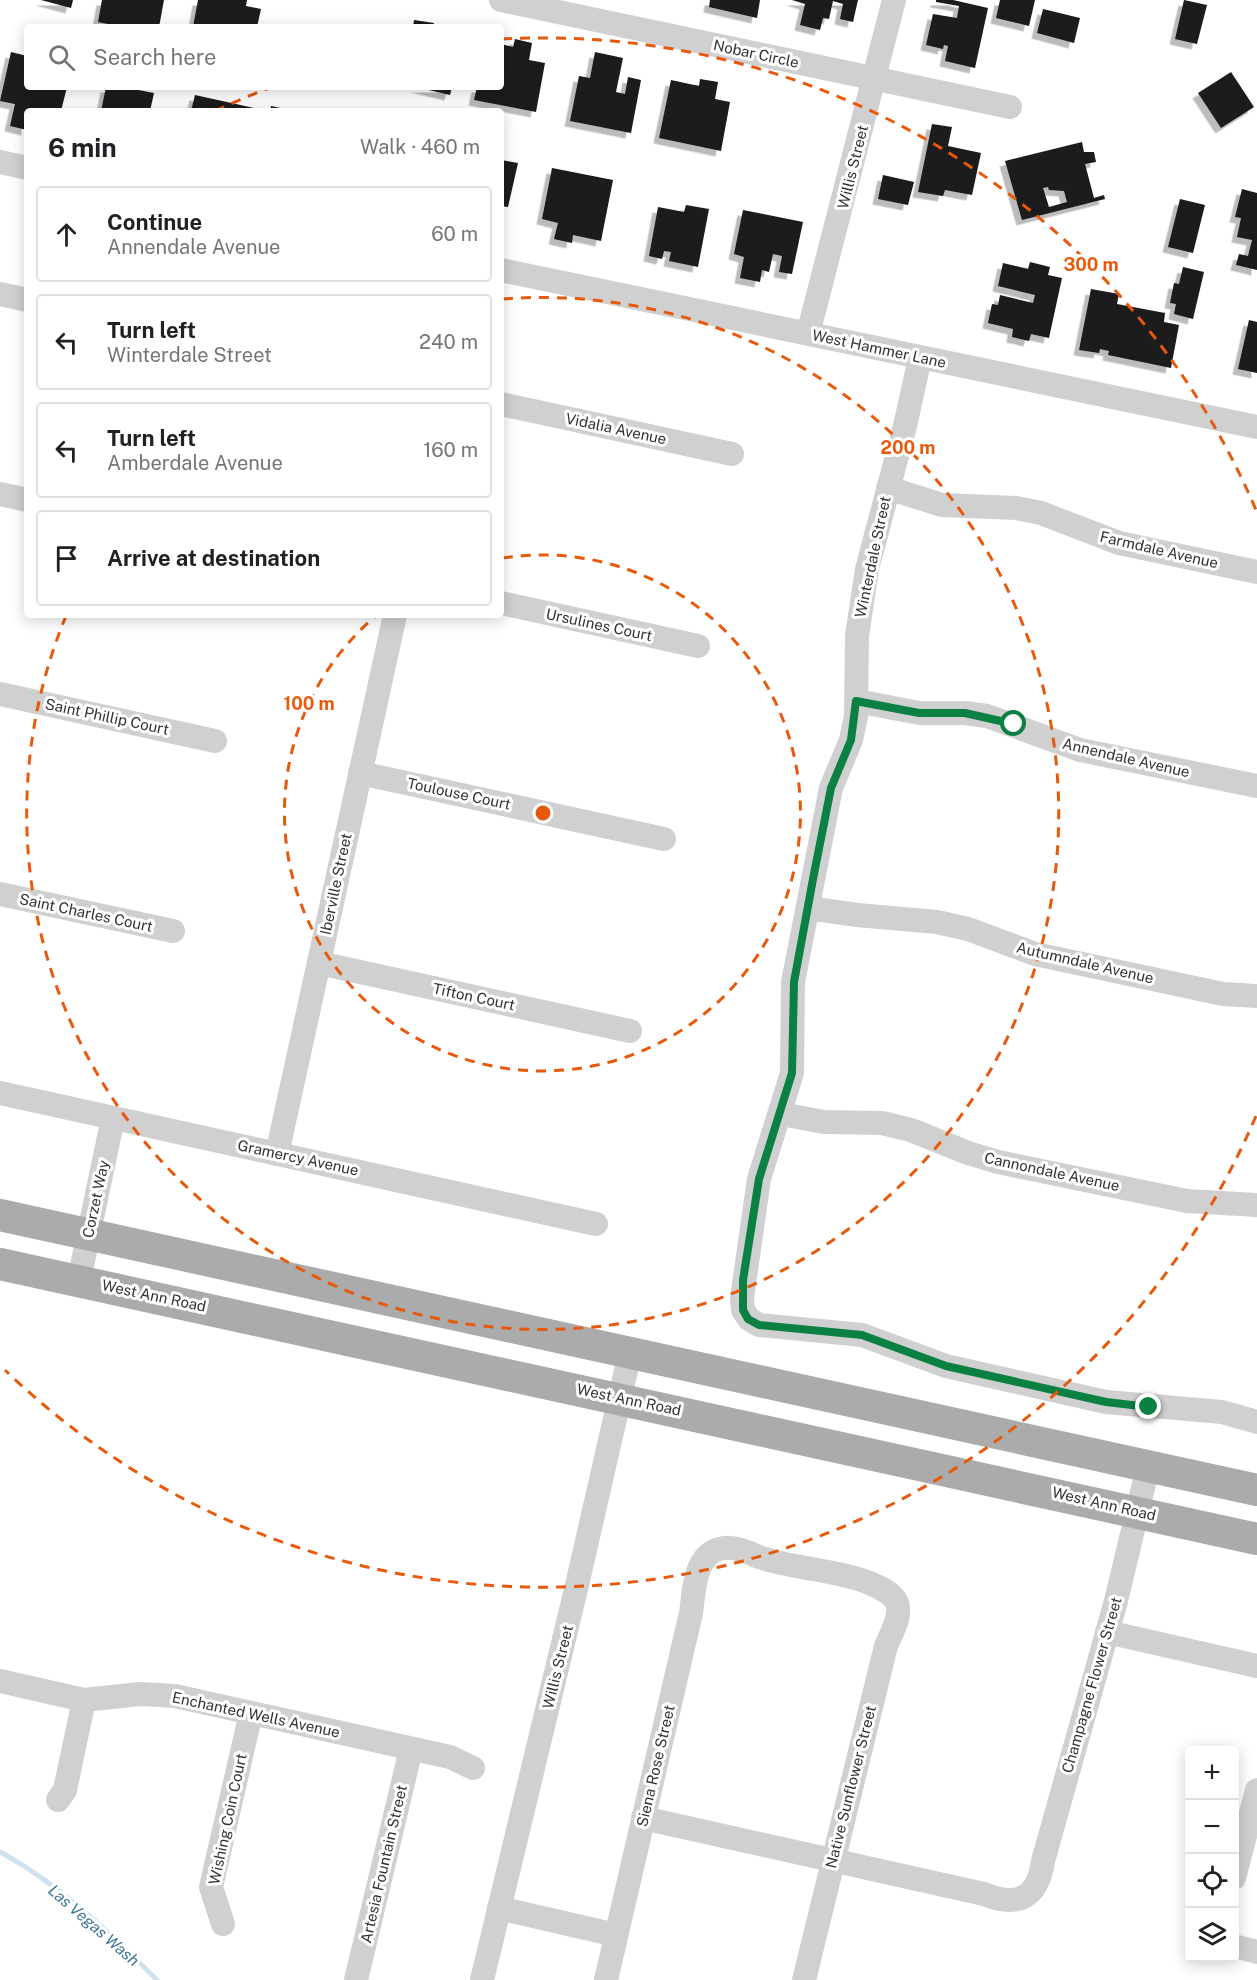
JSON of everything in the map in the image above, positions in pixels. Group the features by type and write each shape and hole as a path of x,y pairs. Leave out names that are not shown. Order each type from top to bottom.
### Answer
{"main road":[{"path":"0,1215 1257,1490"},
{"name":"West Ann Road","path":"0,1264 248,1316 1257,1539"},
{"path":"248,1316 264,1305 285,1300 444,1312"}],"street":[{"name":"Nobar Circle","path":"501,0 1010,107"},
{"name":"Willis Street","path":"808,334 894,0"},
{"path":"0,162 24,167"},
{"name":"West Hammer Lane","path":"504,271 1257,427"},
{"path":"0,294 24,299"},
{"name":"Winterdale Street","path":"920,358 867,569 857,636 856,701 851,740 831,788 808,908 794,982 792,1073 759,1179 743,1280 743,1310 748,1319 759,1325 862,1335 946,1366 1106,1402 1222,1412 1257,1422"},
{"name":"Vidalia Avenue","path":"504,405 732,454"},
{"name":"Farmdale Avenue","path":"888,488 942,505 1016,508 1041,513 1119,543 1257,572"},
{"path":"0,494 24,499"},
{"name":"Ursulines Court","path":"504,604 698,646"},
{"name":"Iberville Street","path":"277,1154 394,618"},
{"name":"Saint Phillip Court","path":"0,694 214,741"},
{"name":"Annendale Avenue","path":"856,701 919,713 965,713 987,716 1080,750 1257,786"},
{"name":"Toulouse Court","path":"360,773 664,839"},
{"name":"Saint Charles Court","path":"0,894 173,931"},
{"name":"Autumndale Avenue","path":"808,908 937,922 968,929 1035,954 1223,994 1257,996"},
{"name":"Tifton Court","path":"319,963 630,1031"},
{"name":"Gramercy Avenue","path":"0,1094 596,1224"},
{"name":"Cannondale Avenue","path":"781,1114 824,1122 882,1123 911,1130 968,1153 998,1162 1187,1201 1257,1205"},
{"name":"Corzet Way","path":"80,1280 113,1118"},
{"name":"Willis Street","path":"482,1980 630,1353"},
{"name":"Champagne Flower Street","path":"833,1861 1006,1901 1024,1897 1041,1878 1043,1861 1107,1632 1148,1467"},
{"name":"Native Sunflower Street","path":"710,1556 719,1549 734,1548 761,1558 866,1581 892,1596 898,1605 898,1617 886,1646 804,1980"},
{"name":"Siena Rose Street","path":"606,1980 691,1612 697,1576 702,1563 710,1556"},
{"path":"1107,1632 1257,1666"},
{"name":"Enchanted Wells Avenue","path":"0,1681 84,1700 140,1694 175,1696 450,1758 473,1768"},
{"path":"58,1800 65,1790 84,1700"},
{"name":"Wishing Coin Court","path":"223,1924 211,1887 251,1713"},
{"name":"Artesia Fountain Street","path":"356,1980 411,1749"},
{"path":"1239,1859 1257,1790"},
{"path":"644,1818 833,1861"},
{"path":"499,1908 616,1935"},
{"path":"1239,1947 1257,1952"}],"building":[{"path":"41,0 73,0 71,8"},
{"path":"102,0 164,0 160,24 98,22"},
{"path":"198,0 247,0 246,6 261,9 258,24 194,24"},
{"path":"710,0 760,0 757,18 709,7"},
{"path":"792,0 858,0 853,22 840,19 843,4 833,1 829,19 823,18 820,30 800,25 805,4"},
{"path":"936,0 953,0 988,8 975,68 945,61 948,46 944,45 943,49 926,45 933,14 957,18 959,6 936,2"},
{"path":"1000,0 1035,0 1029,26 996,18"},
{"path":"1184,0 1207,5 1197,44 1175,39"},
{"path":"1043,9 1080,18 1074,43 1037,33"},
{"path":"414,20 434,23 434,24 413,24"},
{"path":"515,39 532,43 529,60 545,63 536,112 474,100 476,90 504,90 504,45 513,47"},
{"path":"11,52 24,55 24,90 66,90 62,108 24,108 24,129 10,126 15,104 0,101"},
{"path":"595,52 623,58 616,92 625,94 628,77 641,80 631,133 570,121 579,76 590,78"},
{"path":"1231,72 1254,107 1221,128 1198,93"},
{"path":"700,79 718,82 715,99 730,102 721,151 659,138 671,80 699,86"},
{"path":"105,90 138,90 154,93 151,108 102,108"},
{"path":"429,90 451,90 450,95"},
{"path":"195,95 254,108 192,108"},
{"path":"932,124 952,127 948,146 981,153 972,195 945,190 943,196 918,192"},
{"path":"1082,142 1084,152 1094,152 1096,162 1085,164 1094,198 1104,195 1105,199 1022,220 1005,161","holes":["1048,187 1049,190 1064,191 1067,202 1049,207 1043,188"]},
{"path":"504,161 518,163 508,207 504,206"},
{"path":"552,168 613,180 601,241 573,235 572,243 554,239 558,223 542,219"},
{"path":"883,175 914,182 908,205 878,199"},
{"path":"1242,189 1257,193 1257,270 1236,265 1239,254 1248,256 1252,240 1237,237 1241,218 1235,217"},
{"path":"1180,199 1205,205 1193,253 1168,247"},
{"path":"686,205 709,209 698,267 669,261 671,252 664,251 662,259 649,256 658,207 684,212"},
{"path":"743,210 803,222 792,274 779,272 782,256 773,254 769,272 762,270 760,282 740,278 744,257 734,254"},
{"path":"1030,262 1050,267 1048,275 1062,278 1049,338 1031,334 1029,341 1012,337 1013,329 988,323 992,304 998,305 1000,295 1033,303 1035,295 998,286 1003,263 1028,269"},
{"path":"1183,267 1204,272 1193,319 1174,314 1176,304 1170,303 1174,283 1179,284"},
{"path":"1091,289 1119,294 1117,304 1165,313 1164,322 1179,325 1171,368 1108,355 1109,351 1100,349 1099,353 1079,350"},
{"path":"1249,320 1257,322 1257,373 1238,369"}],"waterway":[{"name":"Las Vegas Wash","path":"0,1852 43,1879 83,1910 157,1980"}],"route":[{"path":"1014,724 987,716 965,713 919,713 856,701 856,716 851,740 831,788 794,982 791,1029 792,1073 759,1179 743,1280 743,1310 748,1319 759,1325 862,1335 946,1366 1106,1402 1149,1407"}]}
